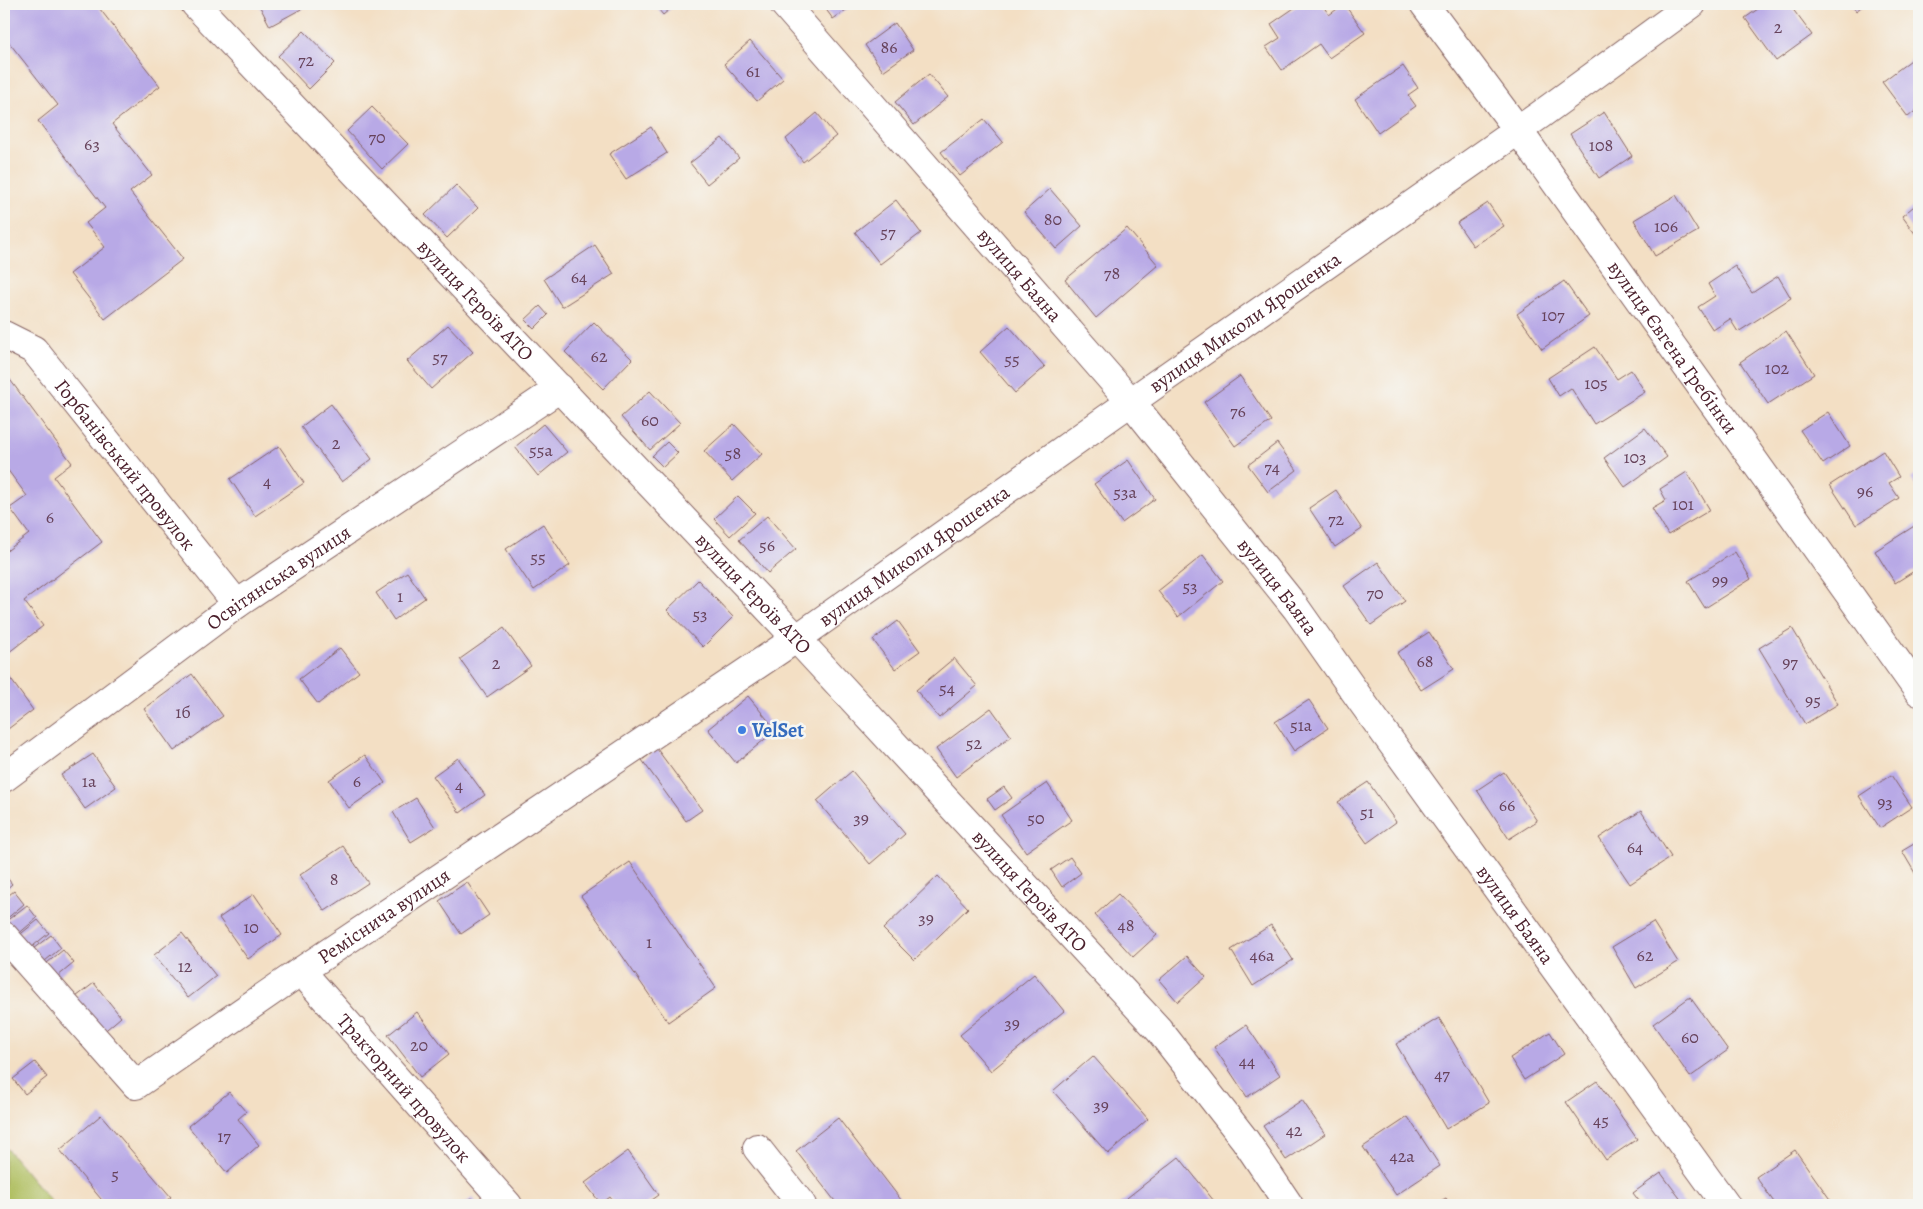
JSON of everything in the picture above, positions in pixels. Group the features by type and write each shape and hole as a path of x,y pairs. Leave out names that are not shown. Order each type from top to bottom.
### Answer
{"street":[{"name":"вулиця Героїв АТО","path":"195,4 797,638 1160,1030 1246,1140 1289,1205"},
{"name":"вулиця Баяна","path":"784,4 1131,402 1296,608 1373,718 1726,1205"},
{"name":"вулиця Євгена Гребінки","path":"1424,4 1518,130 1919,692"},
{"name":"вулиця Миколи Ярошенка","path":"797,638 1518,130 1692,4"},
{"name":"Горбанівський провулок","path":"4,335 34,350 237,604"},
{"name":"Освітянська вулиця","path":"4,778 237,604 560,388"},
{"name":"Реміснича вулиця","path":"4,936 136,1085 301,971 797,638"},
{"name":"Тракторний провулок","path":"301,971 508,1205"},
{"path":"757,1148 802,1205"}],"green space":[{"path":"7,1149 54,1205 4,1205 4,1151"}],"building":[{"path":"4,4 96,4 160,86 112,124 152,175 130,192 183,259 105,319 70,274 105,247 86,223 105,208 38,121 58,105 4,36"},
{"path":"300,4 303,8 270,26 259,5"},
{"path":"654,4 676,4 663,15"},
{"path":"822,4 855,4 833,19"},
{"path":"1300,4 1322,4 1329,15 1344,4 1365,33 1329,58 1319,44 1282,70 1266,47 1280,38 1271,24"},
{"path":"1765,4 1789,4 1812,35 1776,61 1745,18"},
{"path":"1851,4 1865,4 1856,11"},
{"path":"895,23 913,50 883,71 865,45"},
{"path":"304,31 335,63 309,89 278,56"},
{"path":"750,41 783,79 757,101 724,64"},
{"path":"1919,54 1919,108 1908,117 1882,82"},
{"path":"1403,66 1418,88 1408,95 1416,106 1378,133 1355,99"},
{"path":"929,74 948,97 914,125 895,102"},
{"path":"372,107 408,144 382,169 347,131"},
{"path":"1604,112 1632,156 1599,178 1570,134"},
{"path":"817,113 836,136 803,162 786,139"},
{"path":"984,119 1003,142 960,176 941,152"},
{"path":"651,127 667,153 626,179 609,154"},
{"path":"722,138 739,158 707,184 690,163"},
{"path":"456,185 478,208 447,238 425,215"},
{"path":"1050,189 1082,226 1056,249 1024,212"},
{"path":"1676,195 1698,231 1655,256 1634,220"},
{"path":"896,200 921,233 880,264 855,232"},
{"path":"1919,202 1919,239 1902,216"},
{"path":"1488,203 1504,226 1473,246 1457,223"},
{"path":"1127,228 1158,265 1096,318 1065,280"},
{"path":"595,245 614,274 562,307 544,279"},
{"path":"1735,266 1752,293 1778,276 1791,298 1738,332 1730,319 1713,330 1698,307 1715,296 1708,284"},
{"path":"1564,281 1589,316 1542,349 1517,314"},
{"path":"540,306 548,315 534,329 525,320"},
{"path":"594,322 632,359 603,389 565,352"},
{"path":"448,325 473,352 431,389 407,361"},
{"path":"1009,326 1045,367 1015,393 980,352"},
{"path":"1786,331 1814,374 1768,404 1740,362"},
{"path":"1595,347 1617,379 1631,370 1645,392 1594,424 1571,388 1559,396 1548,378"},
{"path":"5,373 72,463 54,477 102,542 24,601 43,626 4,656 4,587 6,585 4,583 4,553 29,534 10,508 27,496 4,465"},
{"path":"1240,376 1271,421 1235,446 1204,402"},
{"path":"650,391 680,423 650,450 621,417"},
{"path":"331,404 372,459 342,482 301,427"},
{"path":"1828,412 1850,446 1823,464 1800,430"},
{"path":"543,424 567,452 538,476 515,447"},
{"path":"734,424 762,454 732,481 704,451"},
{"path":"1645,428 1667,457 1625,487 1604,458"},
{"path":"667,442 678,453 663,467 652,456"},
{"path":"1277,443 1297,470 1268,492 1248,465"},
{"path":"279,446 304,483 255,516 230,479"},
{"path":"1883,451 1899,477 1889,483 1899,498 1856,525 1830,485"},
{"path":"1128,460 1155,499 1122,523 1094,484"},
{"path":"1687,472 1710,510 1668,535 1652,508 1666,500 1660,489"},
{"path":"1919,473 1919,491 1911,479"},
{"path":"1336,490 1362,529 1335,547 1309,508"},
{"path":"738,496 755,513 730,536 714,519"},
{"path":"767,516 796,549 768,573 739,540"},
{"path":"1919,523 1919,568 1895,583 1875,551"},
{"path":"543,524 570,565 534,590 506,549"},
{"path":"1735,552 1751,579 1705,608 1688,581"},
{"path":"1203,555 1223,581 1178,617 1158,591"},
{"path":"1378,562 1405,601 1371,625 1344,586"},
{"path":"407,572 425,598 394,620 376,593"},
{"path":"698,580 733,617 703,647 667,610"},
{"path":"898,621 920,651 895,669 873,640"},
{"path":"504,628 531,666 487,697 460,659"},
{"path":"1792,628 1838,704 1805,724 1759,648"},
{"path":"1429,632 1454,669 1421,690 1397,653"},
{"path":"340,648 359,672 318,704 299,679"},
{"path":"954,658 977,686 939,718 916,690"},
{"path":"4,670 33,710 4,732"},
{"path":"192,674 223,716 174,751 144,709"},
{"name":"VelSet","path":"748,696 776,730 736,763 708,729"},
{"path":"1309,700 1328,728 1294,751 1275,722"},
{"path":"991,708 1011,736 956,777 936,749"},
{"path":"657,749 702,810 686,821 642,760"},
{"path":"93,754 116,787 85,809 61,775"},
{"path":"365,755 385,783 349,808 329,780"},
{"path":"458,758 485,795 460,813 433,776"},
{"path":"852,771 905,834 870,864 817,801"},
{"path":"1504,772 1537,821 1509,839 1477,790"},
{"path":"1891,775 1912,807 1880,828 1859,796"},
{"path":"1368,782 1396,822 1367,843 1338,802"},
{"path":"1047,783 1072,820 1026,852 1001,815"},
{"path":"1004,787 1012,798 995,810 987,799"},
{"path":"416,798 435,827 411,842 393,812"},
{"path":"1641,811 1671,857 1630,884 1599,838"},
{"path":"1919,841 1919,880 1902,851"},
{"path":"343,846 368,883 325,911 300,875"},
{"path":"1070,857 1081,873 1062,887 1051,870"},
{"path":"630,862 716,988 668,1022 581,896"},
{"path":"4,874 12,884 4,891"},
{"path":"938,876 968,908 914,960 883,929"},
{"path":"467,882 489,915 461,934 439,901"},
{"path":"14,891 24,904 4,921 4,899"},
{"path":"254,894 282,935 248,959 219,918"},
{"path":"1118,894 1157,935 1133,957 1095,915"},
{"path":"27,905 37,918 16,936 5,922"},
{"path":"38,920 49,933 28,950 17,937"},
{"path":"1653,922 1678,962 1636,988 1612,947"},
{"path":"1271,925 1293,960 1253,986 1231,950"},
{"path":"182,933 216,976 188,998 154,955"},
{"path":"51,935 61,948 40,965 29,952"},
{"path":"63,950 74,963 52,981 42,967"},
{"path":"1187,956 1206,977 1178,1002 1159,980"},
{"path":"1034,974 1064,1011 991,1071 960,1035"},
{"path":"94,983 121,1017 100,1035 72,1000"},
{"path":"1690,997 1728,1050 1690,1077 1653,1024"},
{"path":"417,1012 449,1054 420,1077 388,1035"},
{"path":"1439,1018 1489,1103 1446,1129 1396,1044"},
{"path":"1246,1025 1280,1075 1247,1097 1214,1047"},
{"path":"1550,1032 1564,1054 1524,1080 1510,1058"},
{"path":"1093,1056 1148,1119 1108,1154 1053,1091"},
{"path":"35,1062 47,1077 25,1094 13,1079"},
{"path":"1597,1081 1637,1139 1606,1160 1566,1102"},
{"path":"229,1092 246,1112 238,1119 259,1145 227,1173 188,1126"},
{"path":"1302,1100 1325,1134 1286,1160 1263,1126"},
{"path":"101,1115 171,1197 161,1205 106,1205 60,1150"},
{"path":"1408,1117 1440,1166 1396,1195 1363,1147"},
{"path":"838,1118 905,1205 838,1205 796,1151"},
{"path":"1795,1150 1834,1205 1776,1205 1756,1177"},
{"path":"628,1151 659,1195 645,1205 616,1205 610,1197 601,1204 585,1183"},
{"path":"1179,1157 1214,1201 1208,1205 1118,1205"},
{"path":"1661,1173 1685,1205 1642,1205 1633,1193"},
{"path":"472,1198 478,1205 463,1205"},
{"path":"1446,1198 1450,1205 1433,1205"}],"place":[{"name":"VelSet","path":"742,730"}]}
